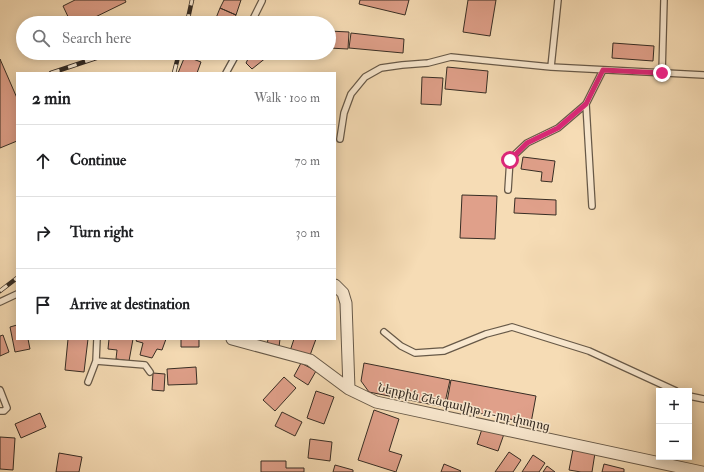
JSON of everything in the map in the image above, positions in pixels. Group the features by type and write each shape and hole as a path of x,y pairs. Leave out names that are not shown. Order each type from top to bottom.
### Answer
{"street":[{"path":"336,286 342,293 346,303 349,389"},
{"name":"Ներքին Շենգավիթ 11-րդ փողոց","path":"236,340 310,360 349,389 376,402 703,472"}],"lane":[{"path":"551,67 558,0"},
{"path":"662,73 664,0"},
{"path":"254,16 262,1"},
{"path":"340,139 344,113 351,94 365,77 381,68 428,63 451,57 551,67 704,75"},
{"path":"226,72 232,60"},
{"path":"508,190 510,160 527,143 558,128 586,104 603,70"},
{"path":"586,104 592,206"},
{"path":"0,302 16,294"},
{"path":"384,332 401,346 415,353 444,351 486,334 512,327 589,351 669,388"},
{"path":"88,382 96,361 97,340"},
{"path":"96,361 145,365 150,372"},
{"path":"0,390 8,408 4,411 0,411"},
{"path":"692,397 704,399"}],"building":[{"path":"75,0 125,0 126,2 97,16 68,16 63,6"},
{"path":"224,0 241,0 236,15 220,8"},
{"path":"360,0 409,0 405,15 359,4"},
{"path":"468,0 496,0 490,36 463,32"},
{"path":"220,8 236,15 236,16 217,16"},
{"path":"336,31 349,32 348,49 336,48"},
{"path":"351,33 404,39 403,53 349,48"},
{"path":"613,43 654,46 653,61 612,58"},
{"path":"0,59 16,96 16,141 0,148"},
{"path":"183,60 196,60 201,62 197,72 178,72"},
{"path":"248,60 263,60 252,69 246,63"},
{"path":"447,67 488,71 486,93 445,89"},
{"path":"422,77 443,78 441,105 421,104"},
{"path":"523,157 555,161 552,182 541,181 542,172 521,169"},
{"path":"462,195 497,196 495,239 460,238"},
{"path":"515,198 556,200 556,215 514,213"},
{"path":"16,325 16,340 28,340 30,349 15,352 10,327"},
{"path":"3,335 9,352 0,356 0,336"},
{"path":"68,340 88,340 84,372 65,370"},
{"path":"109,340 133,340 129,361 116,359 117,350 108,349"},
{"path":"166,340 162,350 157,349 152,358 140,355 143,343 136,341"},
{"path":"181,340 199,340 199,347 181,347"},
{"path":"268,340 280,340 279,347 267,345"},
{"path":"294,340 316,340 309,358 290,351"},
{"path":"301,363 316,371 308,385 294,376"},
{"path":"364,363 450,380 444,407 369,392 361,381"},
{"path":"196,367 197,384 168,385 167,369"},
{"path":"153,373 165,374 164,391 152,390"},
{"path":"284,377 296,388 275,411 263,400"},
{"path":"451,380 536,396 531,423 446,407"},
{"path":"316,391 334,397 324,424 307,418"},
{"path":"374,410 399,419 389,451 402,455 396,472 358,460"},
{"path":"282,412 302,422 295,436 275,426"},
{"path":"40,413 46,427 21,438 15,424"},
{"path":"483,426 504,434 498,451 477,444"},
{"path":"0,437 15,438 13,470 0,469"},
{"path":"310,439 332,442 330,461 308,458"},
{"path":"573,449 595,453 592,472 569,470"},
{"path":"509,452 521,460 513,472 495,472"},
{"path":"59,453 82,457 79,472 56,472"},
{"path":"533,455 545,463 539,472 522,472"},
{"path":"261,461 286,461 286,468 304,468 304,472 261,472"},
{"path":"444,464 461,471 441,472"},
{"path":"604,464 624,469 624,472 602,472"},
{"path":"335,465 353,470 353,472 333,472"},
{"path":"547,466 555,472 543,472"}],"railway":[{"path":"189,16 192,0"},
{"path":"54,72 90,60"},
{"path":"174,72 177,60"},
{"path":"0,291 16,279"}],"route":[{"path":"510,160 527,143 558,128 586,104 603,70 662,73"}]}
